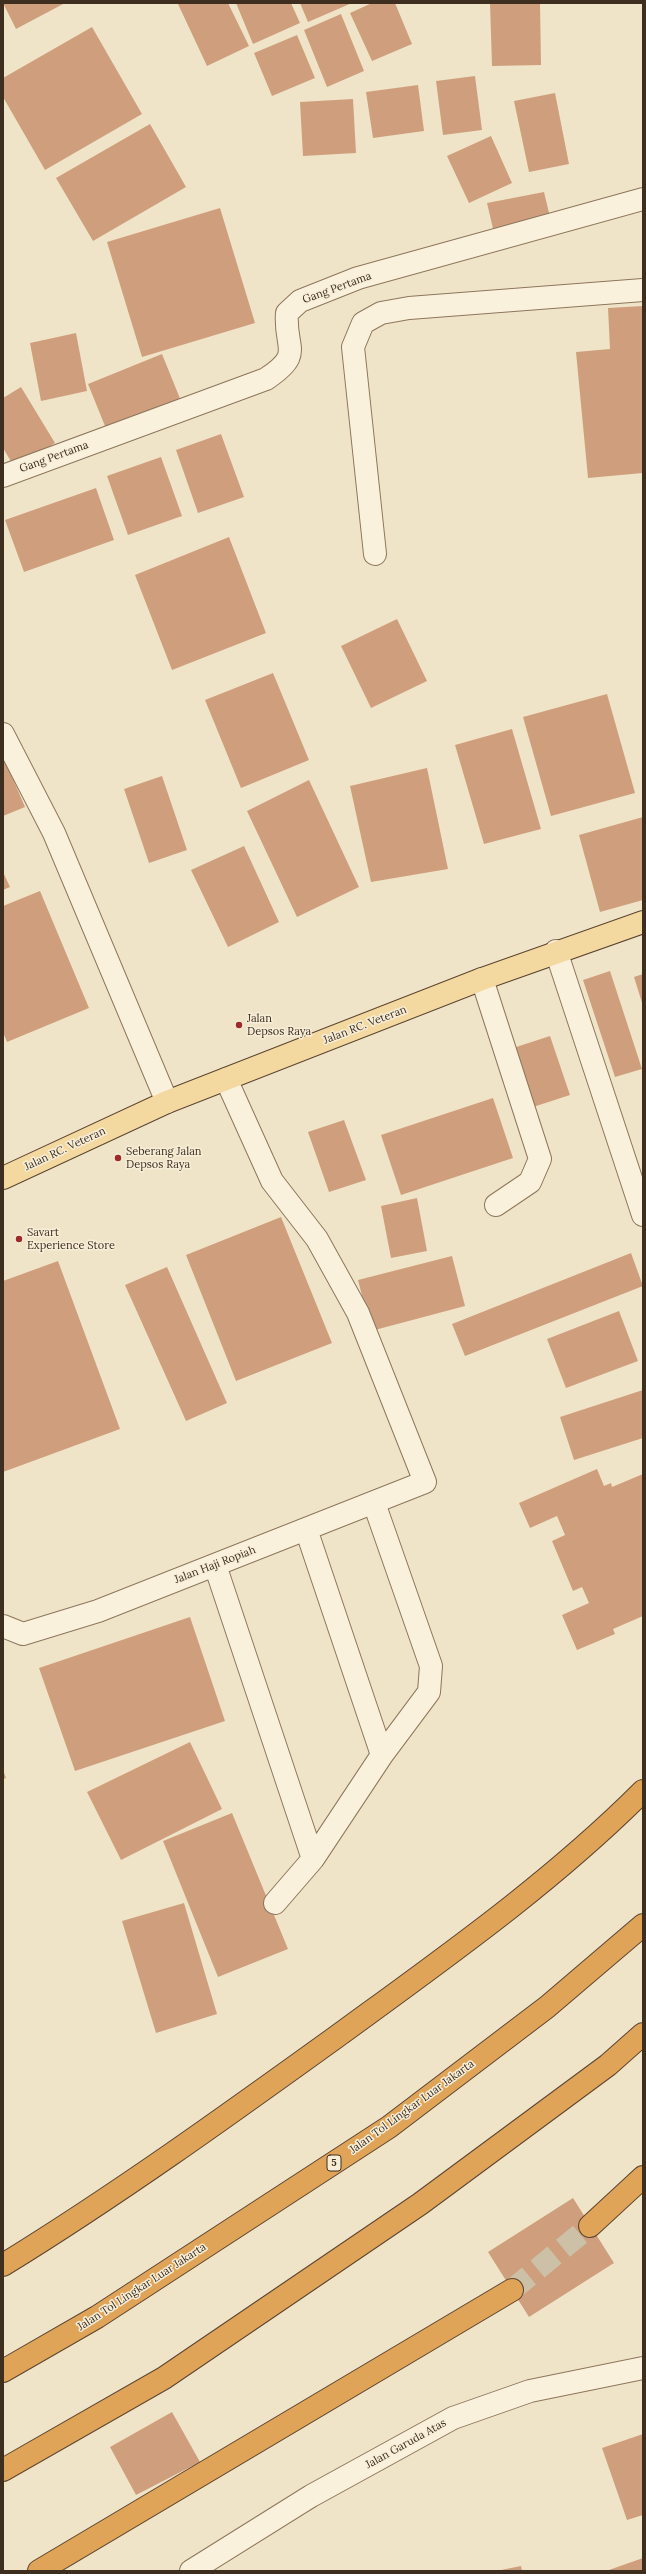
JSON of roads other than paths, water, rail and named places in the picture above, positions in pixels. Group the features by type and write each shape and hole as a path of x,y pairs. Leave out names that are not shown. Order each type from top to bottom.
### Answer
{"highway":[{"path":"3,2265 52,2235 280,2077 494,1923 643,1791"},
{"name":"Jalan Tol Lingkar Luar Jakarta","path":"3,2371 96,2317 389,2127 547,2007 643,1924"},
{"path":"3,2470 164,2378 420,2204 608,2065 643,2034"},
{"path":"590,2226 643,2177"},
{"path":"38,2571 512,2290"}],"main road":[{"name":"Jalan RC. Veteran","path":"3,1178 167,1102 226,1078 482,979 643,922"}],"street":[{"name":"Gang Pertama","path":"3,476 266,379 287,364 291,349 286,323 287,313 300,301 358,278 643,199"},
{"path":"375,554 353,347 363,323 381,313 409,308 643,290"},
{"path":"3,734 54,833 167,1102"},
{"path":"556,952 643,1215"},
{"path":"482,979 540,1159 530,1182 496,1205"},
{"name":"Jalan Haji Ropiah","path":"3,1626 22,1634 98,1611 425,1482 358,1313 317,1239 284,1200 258,1155 226,1078"},
{"path":"275,1903 313,1859 382,1755 429,1692 431,1666 374,1502"},
{"path":"306,1529 382,1755"},
{"path":"215,1565 313,1859"},
{"name":"Jalan Garuda Atas","path":"191,2571 312,2496 453,2418 530,2391 643,2368"}],"tunnel":[{"path":"512,2290 590,2226"}],"place":[{"name":"Jalan Depsos Raya","path":"239,1025"},
{"name":"Seberang Jalan Depsos Raya","path":"118,1158"},
{"name":"Savart Experience Store","path":"19,1239"}]}
